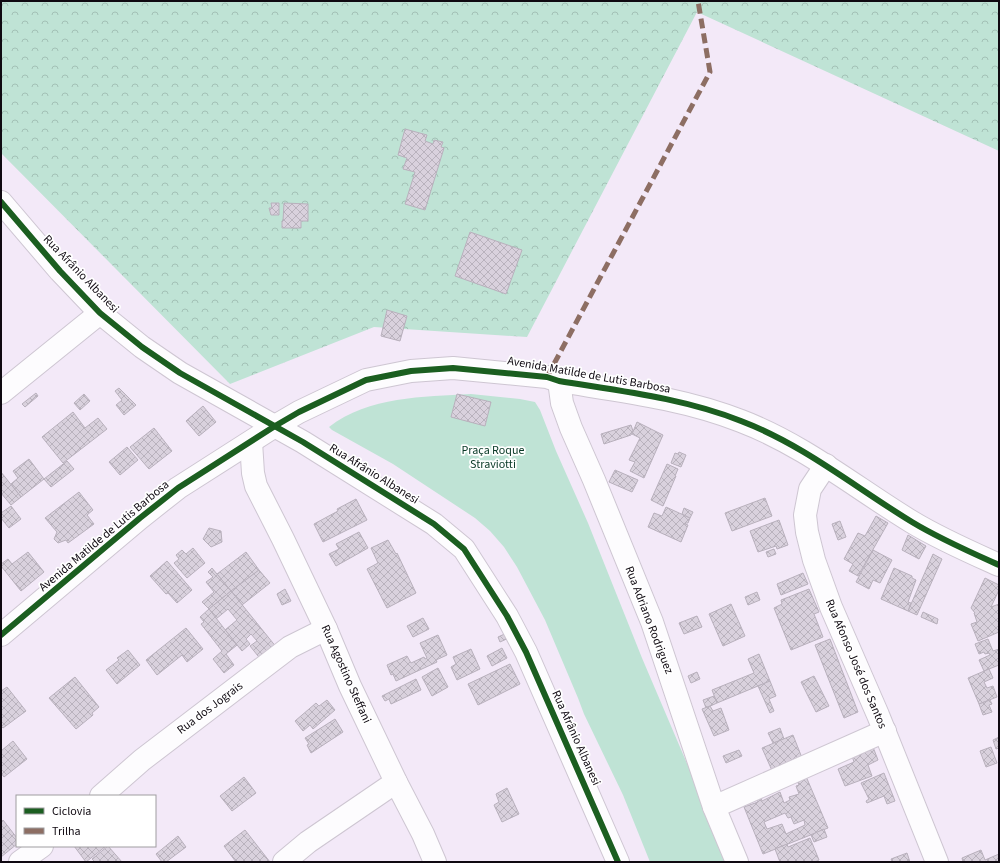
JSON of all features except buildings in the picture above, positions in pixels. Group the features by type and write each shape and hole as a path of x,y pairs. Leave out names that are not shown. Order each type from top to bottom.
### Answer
{"street":[{"name":"Rua Afrânio Albanesi","path":"1,202 60,271 100,313 142,347 180,373 247,412 275,426 434,524 464,549 507,616 526,652 618,862"},
{"path":"1,393 100,313"},
{"name":"Avenida Matilde de Lutis Barbosa","path":"1,635 178,488 275,426 299,412 366,380 411,371 453,368 547,377 702,407 742,421 776,437 826,465 860,489 914,523 959,547 999,565"},
{"name":"Rua Adriano Rodriguez","path":"559,380 562,403 571,428 652,622 714,807 737,862"},
{"name":"Rua Agostino Steffani","path":"251,442 253,473 256,486 326,629 350,686 396,782 423,834 435,862"},
{"name":"Rua Agostino Steffani","path":"217,463 239,472 256,486"},
{"name":"Rua Afonso José dos Santos","path":"826,465 810,489 805,515 807,532 814,560 831,607 885,731 937,862"},
{"name":"Rua dos Jograis","path":"102,795 142,760 290,647 326,629"},
{"path":"714,807 885,731"},
{"path":"284,862 308,842 396,782"},
{"path":"20,862 41,847"}],"green space":[{"path":"1,1 999,1 999,151 697,12 527,337 374,327 230,384 1,153"},
{"name":"Praça Roque Straviotti","path":"471,394 535,402 540,410 556,451 588,523 642,658 729,862 650,862 623,795 584,714 545,620 517,567 504,547 490,531 475,518 393,464 329,427 361,409 379,404 397,400"}],"marked path":[{"path":"547,377 710,72 698,1"}],"cycle path":[{"path":"1,202 60,271 100,313 142,347 180,373 303,442 434,524 464,549 507,616 526,652 618,862"},
{"path":"1,635 178,488 275,426 299,412 366,380 411,371 453,368 547,377 559,381 651,396 697,406 719,413 741,421 786,442 923,528 955,545 999,565"}]}
